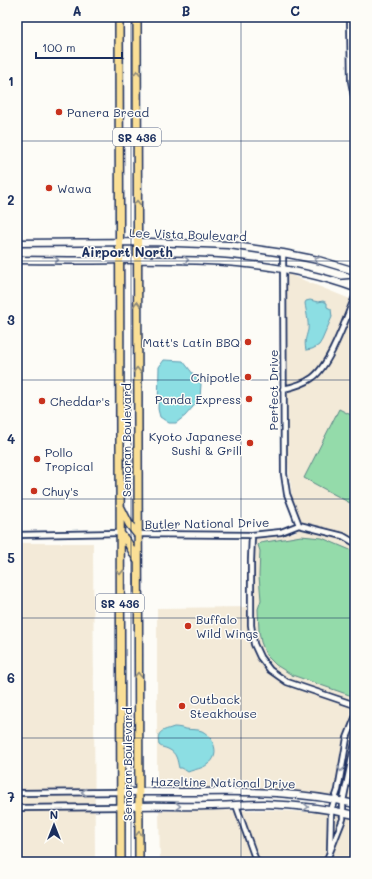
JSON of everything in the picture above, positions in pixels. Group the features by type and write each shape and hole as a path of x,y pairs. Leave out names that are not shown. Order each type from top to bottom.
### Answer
{"main road":[{"name":"Semoran Boulevard","path":"119,17 121,862"},
{"name":"Semoran Boulevard","path":"137,17 139,862"},
{"path":"120,504 129,524 138,534"},
{"path":"120,534 131,548 138,562"}],"street":[{"path":"350,17 351,81 355,100"},
{"name":"Lee Vista Boulevard","path":"17,243 137,242 228,245 318,260 355,271"},
{"name":"Perfect Drive","path":"283,253 284,474 287,494 299,525"},
{"path":"17,260 137,259 220,261 283,269 342,283 355,288"},
{"path":"342,283 355,282"},
{"path":"283,390 294,387 312,378 323,367 355,297"},
{"path":"299,525 343,536 355,543"},
{"name":"Butler National Drive","path":"138,534 252,535 281,532 299,525"},
{"path":"17,535 120,534"},
{"path":"252,535 251,625 254,644 260,657 270,670 287,682 355,705"},
{"path":"330,850 331,810 338,790 347,738 355,718"},
{"path":"326,862 343,819 343,801 355,743"},
{"name":"Hazeltine National Drive","path":"17,793 259,792 334,799 355,804"},
{"name":"Hazeltine National Drive","path":"17,808 266,804 316,808 355,814"},
{"path":"236,805 258,862"}],"shaded area":[{"path":"286,273 355,301 355,802 340,798 157,791 157,608 253,607 254,538 296,532 287,454"},
{"path":"17,543 93,543 95,862 17,862"},
{"path":"272,810 337,814 355,819 355,862 160,862 159,811"}],"green space":[{"path":"17,160 19,163 19,230 17,234"},
{"path":"339,409 355,417 355,495 350,503 304,478"},
{"path":"301,536 322,538 355,552 355,697 292,675 276,665 266,655 261,642 258,609 261,600 259,576 260,551 258,545 260,543"}],"water":[{"path":"310,300 318,302 323,301 327,303 327,307 331,309 332,317 319,345 312,349 306,350 305,342 308,330 308,320 305,303 306,301"},
{"path":"164,360 183,361 201,384 200,399 185,416 176,423 169,423 160,417 158,409 159,367"},
{"path":"174,727 200,730 206,734 213,742 215,752 212,761 203,767 188,772 182,768 179,768 175,755 167,748 161,747 158,740 161,732"}],"place":[{"name":"Panera Bread","path":"59,112"},
{"name":"Wawa","path":"49,188"},
{"name":"Matt's Latin BBQ","path":"248,342"},
{"name":"Chipotle","path":"248,377"},
{"name":"Panda Express","path":"249,399"},
{"name":"Cheddar's","path":"42,401"},
{"name":"Kyoto Japanese Sushi & Grill","path":"250,443"},
{"name":"Pollo Tropical","path":"37,459"},
{"name":"Chuy's","path":"34,491"},
{"name":"Buffalo Wild Wings","path":"188,626"},
{"name":"Outback Steakhouse","path":"182,706"}],"district":[{"name":"Airport North","path":"127,251"}]}
